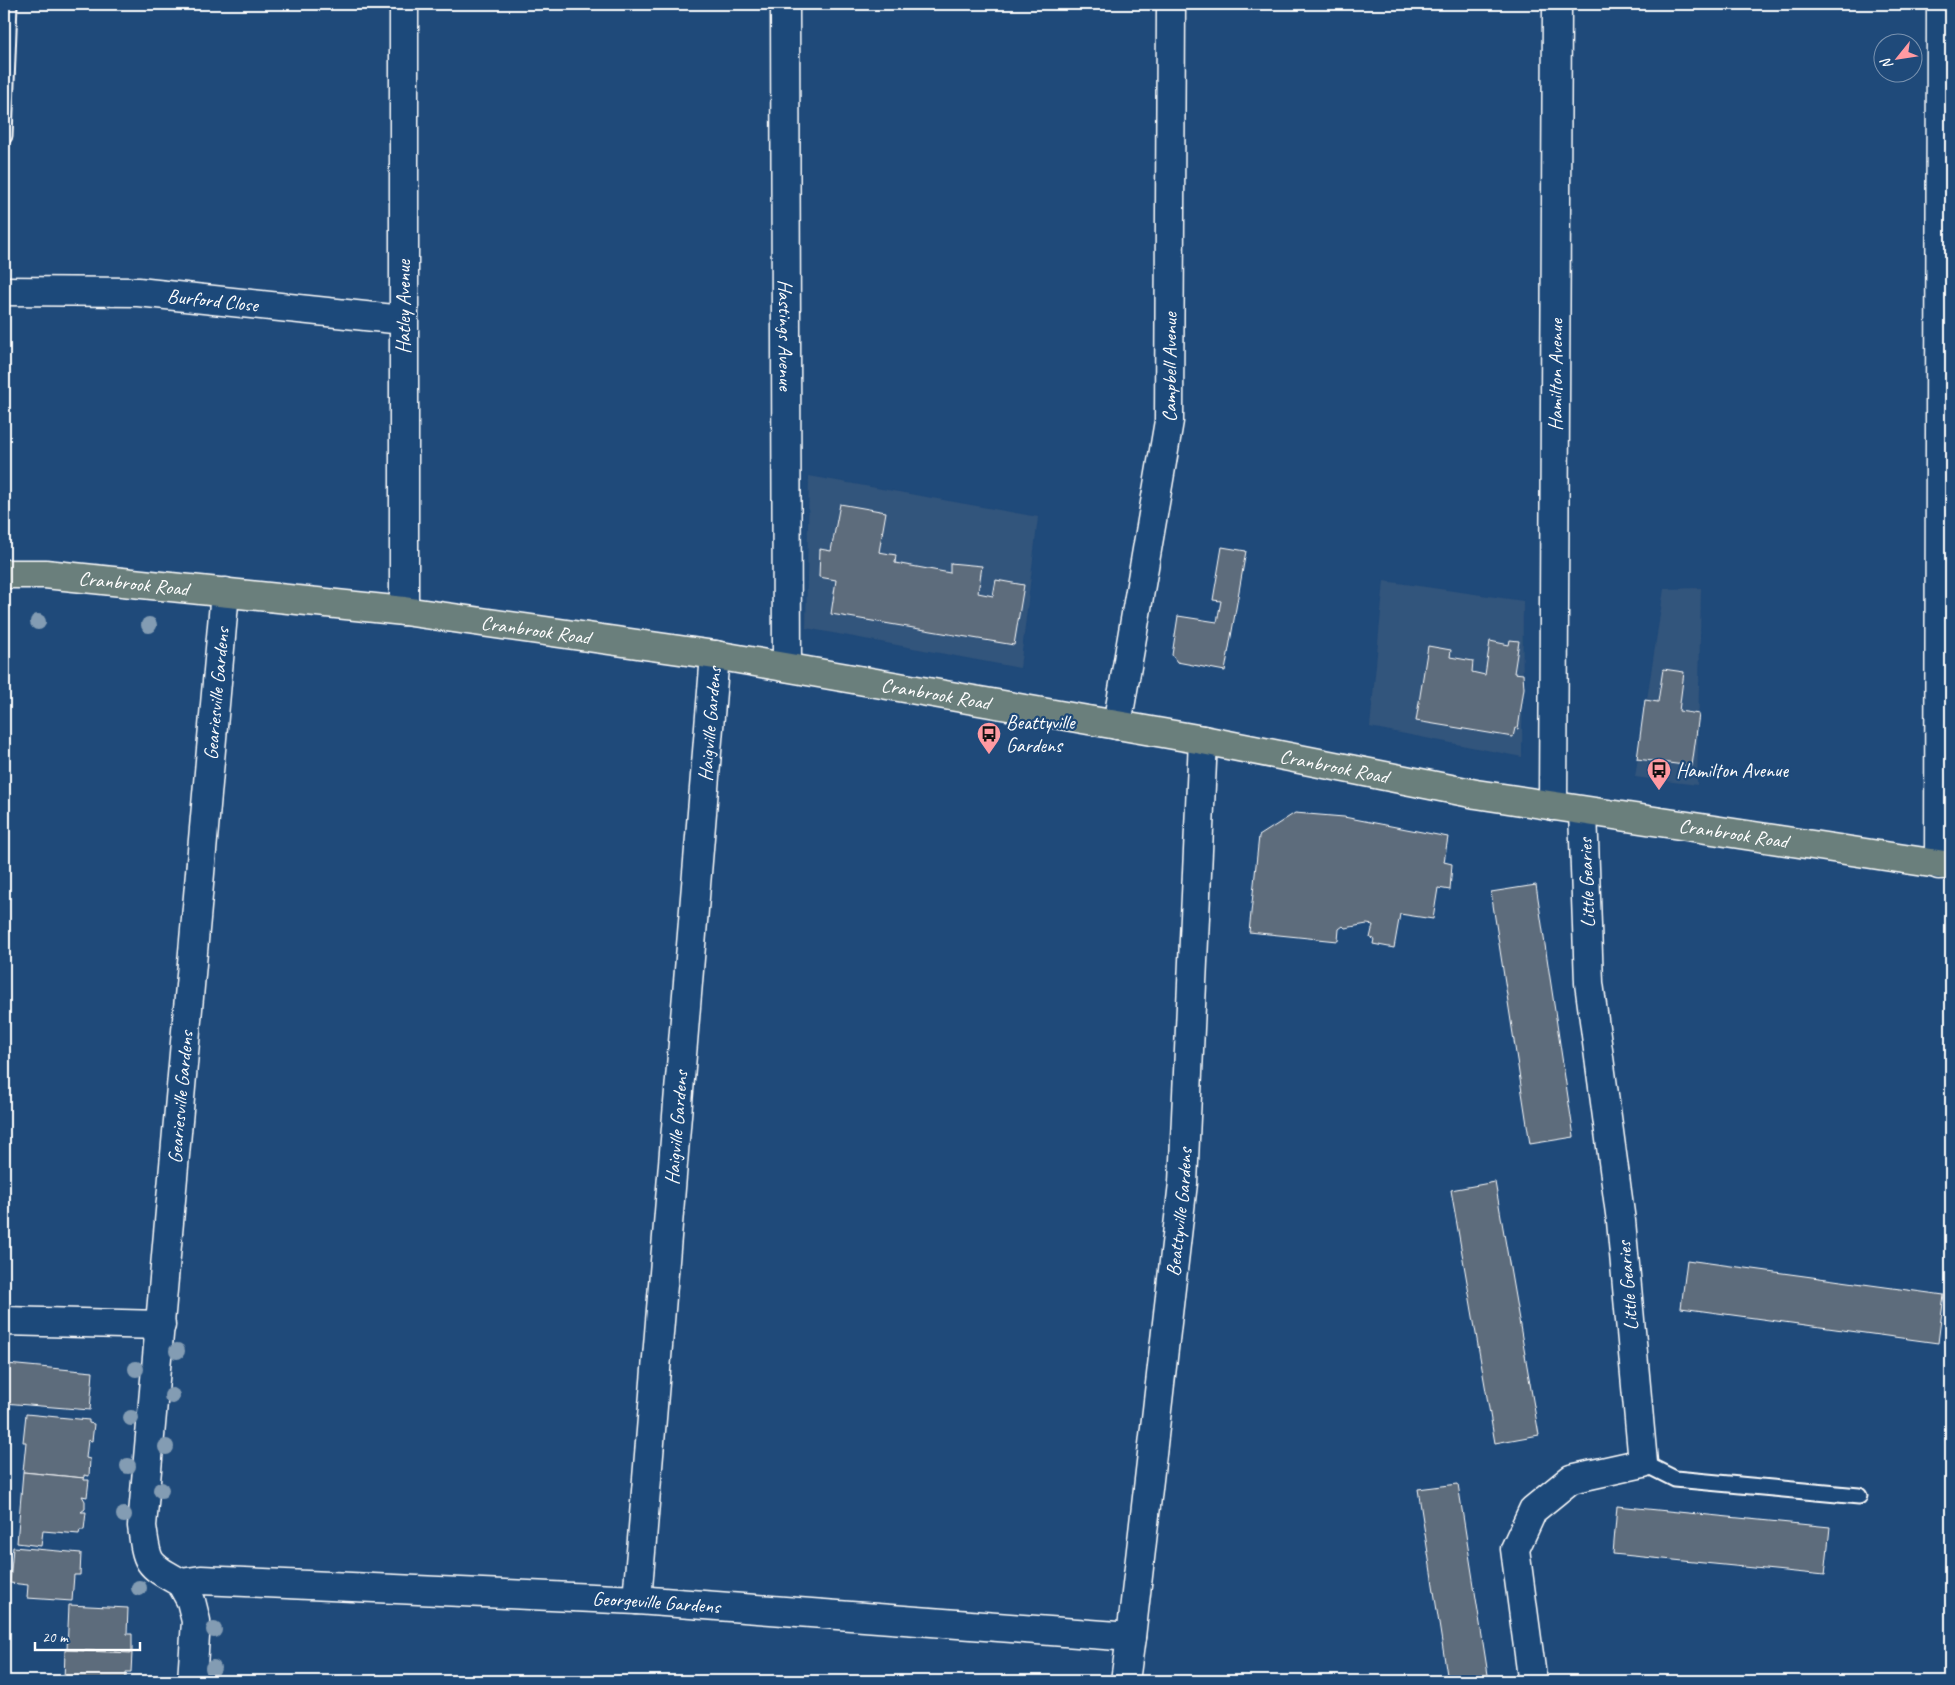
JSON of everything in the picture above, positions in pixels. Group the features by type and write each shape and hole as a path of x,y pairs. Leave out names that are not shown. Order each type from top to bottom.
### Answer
{"main road":[{"name":"Cranbrook Road","path":"4,574 46,574 404,611 715,655 1203,740 1476,794 1945,866"}],"street":[{"name":"Hatley Avenue","path":"404,4 404,611"},
{"name":"Hastings Avenue","path":"785,4 786,667"},
{"name":"Campbell Avenue","path":"1117,725 1169,421 1171,4"},
{"name":"Hamilton Avenue","path":"1553,806 1557,4"},
{"path":"1941,4 1945,866"},
{"name":"Burford Close","path":"9,286 138,292 403,320"},
{"name":"Geariesville Gardens","path":"182,1584 160,1572 149,1562 142,1526 225,592"},
{"name":"Haigville Gardens","path":"638,1600 715,655"},
{"name":"Beattyville Gardens","path":"1124,1681 1131,1637 1183,1183 1203,740"},
{"name":"Little Gearies","path":"1583,811 1589,983 1621,1221 1643,1463"},
{"path":"4,1320 161,1325"},
{"path":"1534,1681 1532,1678 1515,1549 1533,1510 1571,1479 1643,1463"},
{"name":"Georgeville Gardens","path":"182,1584 201,1580 638,1600 1131,1637"},
{"path":"182,1584 191,1600 196,1620 192,1681"}],"lane":[{"path":"4,136 9,4"},
{"path":"1643,1463 1675,1479 1859,1496"}],"shaded area":[{"path":"809,476 1038,517 1020,668 806,628"},
{"path":"1384,581 1523,601 1522,757 1370,727"},
{"path":"1701,588 1697,785 1635,777 1664,589"}],"building":[{"path":"840,504 886,512 879,552 896,555 895,563 950,573 950,563 982,566 978,593 993,596 996,580 1024,585 1014,645 831,614 836,580 819,577 820,549 831,551"},
{"path":"1222,547 1246,551 1225,671 1177,662 1172,655 1178,616 1217,622 1221,601 1213,600"},
{"path":"1510,640 1519,641 1514,673 1523,674 1524,688 1518,729 1515,728 1513,737 1416,721 1428,646 1451,650 1450,657 1473,661 1472,672 1485,675 1490,641 1509,645"},
{"path":"1663,669 1684,672 1679,711 1699,714 1692,766 1637,759 1645,700 1658,702"},
{"path":"1295,813 1344,817 1448,837 1444,862 1452,864 1450,890 1438,888 1433,919 1400,914 1394,948 1373,944 1374,939 1370,938 1373,925 1367,924 1345,928 1343,926 1339,929 1338,941 1249,932 1259,836"},
{"path":"1536,885 1574,1137 1530,1144 1491,892"},
{"path":"1495,1182 1539,1435 1495,1443 1451,1190"},
{"path":"1687,1260 1944,1295 1938,1343 1681,1308"},
{"path":"7,1364 93,1372 90,1410 4,1403"},
{"path":"26,1414 89,1420 89,1423 94,1424 92,1441 88,1440 86,1458 90,1459 89,1476 84,1475 84,1478 23,1472 26,1442 23,1442"},
{"path":"23,1472 89,1480 87,1497 82,1496 85,1501 85,1509 81,1512 86,1512 84,1530 80,1530 79,1534 43,1531 41,1546 17,1543"},
{"path":"1458,1484 1489,1681 1448,1681 1418,1489"},
{"path":"1617,1506 1830,1527 1825,1575 1613,1554"},
{"path":"13,1547 81,1553 80,1575 74,1575 72,1601 27,1598 28,1585 10,1583"},
{"path":"69,1605 128,1608 127,1634 132,1634 132,1653 67,1650"},
{"path":"65,1650 132,1653 131,1672 126,1672 126,1681 64,1681"}],"place":[{"name":"Beattyville Gardens","path":"989,755"},
{"name":"Hamilton Avenue","path":"1659,791"}]}
